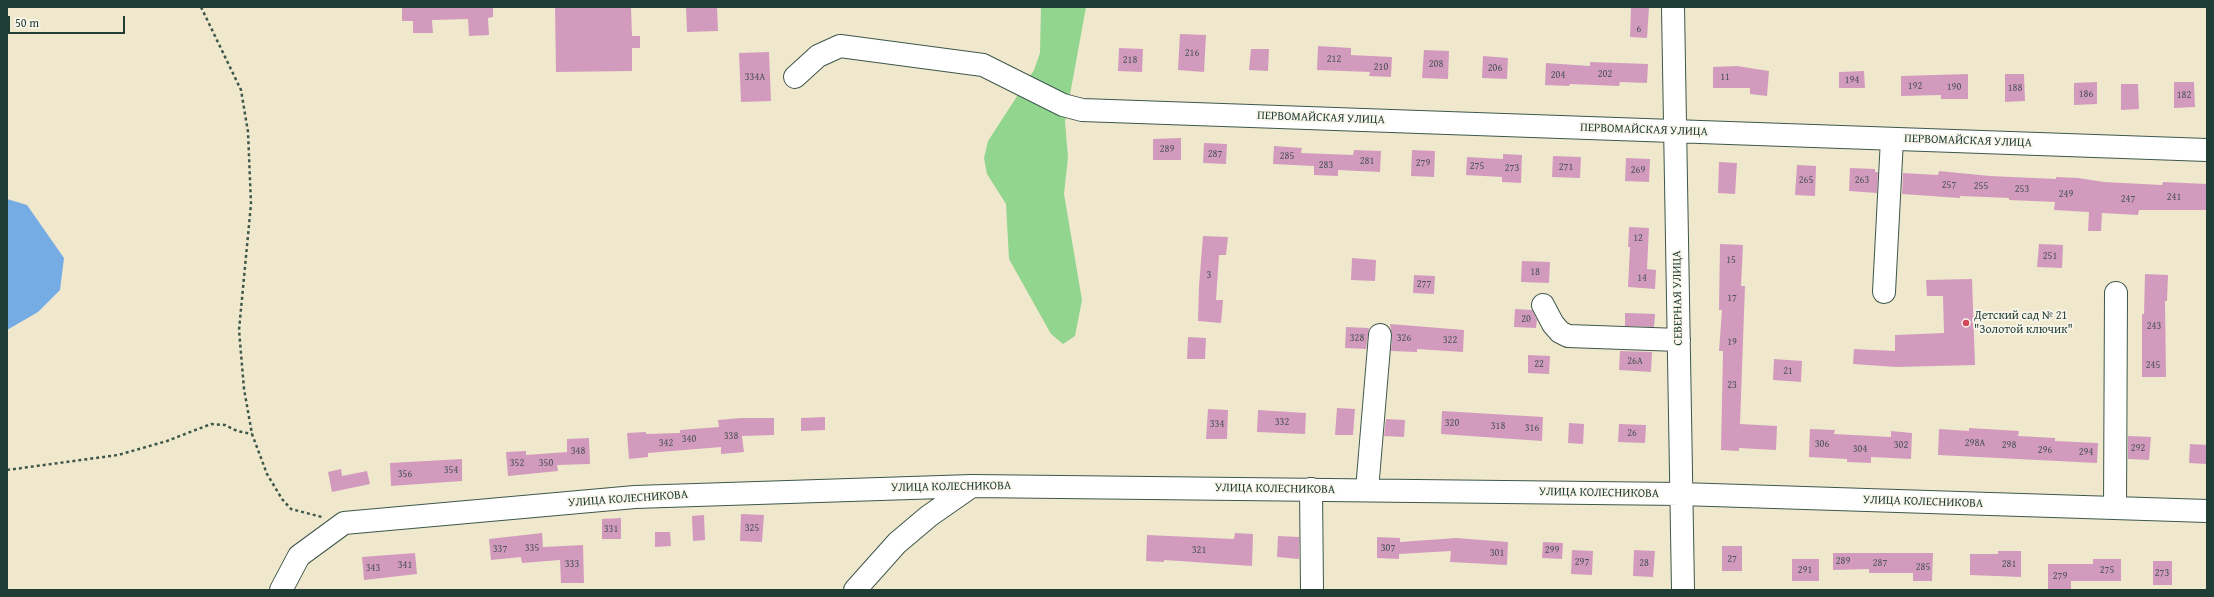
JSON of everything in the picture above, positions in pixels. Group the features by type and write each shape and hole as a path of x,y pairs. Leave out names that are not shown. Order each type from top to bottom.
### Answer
{"street":[{"name":"СЕВЕРНАЯ УЛИЦА","path":"1673,7 1683,590"},
{"name":"ПЕРВОМАЙСКАЯ УЛИЦА","path":"795,77 818,56 840,46 983,65 1056,102 1082,110 2207,150"},
{"path":"1884,292 1892,139"},
{"path":"2115,508 2116,293"},
{"path":"1543,305 1552,324 1560,332 1568,336 1679,340"},
{"path":"1367,490 1380,335"},
{"path":"855,590 902,538 929,516 972,486"},
{"name":"УЛИЦА КОЛЕСНИКОВА","path":"344,523 635,497 972,486 1681,494 2207,511"},
{"path":"1312,490 1312,590"},
{"path":"281,590 299,556 344,523"},
{"path":"877,566 879,590"}],"path":[{"path":"201,7 241,90 248,132 251,204 239,330 244,389 252,434 267,474 274,487 291,508 344,523"},
{"path":"7,470 118,454 167,441 211,424 225,425 237,431 252,434"}],"green space":[{"path":"1041,7 1086,7 1065,122 1068,157 1064,194 1082,300 1075,336 1063,344 1051,334 1009,259 1006,204 987,174 984,158 988,141 1034,70 1040,53"}],"water":[{"path":"7,199 27,205 64,258 60,290 38,312 7,330"}],"building":[{"path":"402,7 493,7 493,17 488,18 489,35 469,36 468,19 432,20 433,33 413,33 413,21 402,21"},
{"path":"555,7 631,7 632,36 640,36 640,48 632,48 632,71 556,72"},
{"path":"686,7 717,7 718,31 687,32"},
{"path":"1631,7 1649,7 1647,38 1630,37"},
{"path":"1180,34 1206,35 1204,72 1178,70"},
{"path":"1318,46 1351,48 1351,55 1392,57 1391,77 1369,76 1370,72 1317,70"},
{"path":"1119,48 1143,49 1142,72 1118,71"},
{"path":"1251,49 1269,49 1268,71 1249,70"},
{"path":"1424,50 1449,51 1448,79 1422,78"},
{"path":"769,52 771,101 741,102 739,53"},
{"path":"1483,56 1508,58 1507,79 1482,78"},
{"path":"1590,62 1648,64 1647,83 1620,82 1619,86 1570,84 1569,86 1545,85 1546,63 1590,66"},
{"path":"1737,66 1769,71 1767,96 1750,94 1750,88 1713,88 1713,67"},
{"path":"1864,71 1865,88 1839,88 1839,72"},
{"path":"1968,74 1968,99 1941,99 1941,95 1901,96 1901,76"},
{"path":"2005,74 2024,74 2025,101 2005,102"},
{"path":"2097,82 2097,104 2074,105 2074,83"},
{"path":"2174,82 2194,82 2195,107 2174,108"},
{"path":"2121,84 2138,84 2139,109 2121,110"},
{"path":"1181,138 1181,160 1153,160 1153,139"},
{"path":"1204,143 1227,144 1226,164 1203,163"},
{"path":"1274,146 1302,148 1301,153 1353,155 1354,150 1381,151 1380,172 1338,170 1338,176 1314,175 1314,166 1273,164"},
{"path":"1412,150 1435,151 1434,177 1411,176"},
{"path":"1503,154 1522,155 1521,183 1502,182 1502,177 1466,175 1467,157 1503,159"},
{"path":"1553,156 1581,157 1580,178 1552,177"},
{"path":"1626,158 1650,159 1649,182 1625,181"},
{"path":"1719,162 1737,163 1735,194 1718,193"},
{"path":"1797,165 1816,166 1815,196 1795,195"},
{"path":"1850,168 1875,169 1875,172 1878,172 1877,193 1849,191"},
{"path":"1939,171 1990,176 2056,179 2056,177 2078,178 2104,182 2162,185 2163,182 2207,184 2207,210 2139,210 2138,215 2102,213 2101,231 2088,231 2089,212 2054,210 2055,202 2009,200 2009,198 1960,196 1960,198 1902,194 1903,173 1938,175"},
{"path":"1629,227 1649,228 1647,269 1656,270 1655,289 1628,287 1630,247 1628,247"},
{"path":"1203,236 1228,237 1226,255 1219,255 1216,300 1223,300 1221,323 1198,321"},
{"path":"1720,244 1743,245 1741,286 1745,286 1740,424 1777,426 1776,450 1739,448 1739,451 1721,450 1723,351 1719,351 1722,310 1719,310"},
{"path":"2039,244 2063,245 2062,268 2037,267"},
{"path":"1352,258 1376,260 1375,281 1351,280"},
{"path":"1522,261 1550,262 1549,283 1521,282"},
{"path":"2145,274 2168,275 2167,301 2165,301 2166,377 2142,377 2142,314 2144,314"},
{"path":"1414,275 1435,276 1434,294 1413,293"},
{"path":"1972,279 1975,365 1896,367 1853,364 1854,349 1895,351 1895,335 1944,333 1943,296 1927,296 1926,280"},
{"path":"1515,309 1532,310 1537,320 1536,328 1514,327"},
{"path":"1625,313 1655,314 1654,327 1625,326"},
{"path":"1390,324 1464,330 1463,352 1417,349 1417,352 1391,351 1392,336"},
{"path":"1346,327 1369,328 1366,349 1345,348"},
{"path":"1188,337 1206,338 1205,359 1187,359"},
{"path":"1620,351 1652,352 1651,372 1619,370"},
{"path":"1528,355 1550,356 1549,374 1528,373"},
{"path":"1774,359 1802,361 1801,382 1773,380"},
{"path":"1337,408 1355,409 1353,435 1335,435"},
{"path":"1208,409 1228,410 1227,439 1206,439"},
{"path":"1258,410 1306,413 1305,434 1257,432"},
{"path":"1442,411 1543,417 1542,441 1441,434"},
{"path":"825,417 825,430 801,431 801,418"},
{"path":"774,418 774,435 742,436 744,452 721,454 721,447 648,453 648,457 629,459 627,433 680,433 680,430 719,427 718,420"},
{"path":"1386,419 1405,420 1404,437 1384,436"},
{"path":"1569,423 1584,424 1583,444 1568,443"},
{"path":"1619,424 1646,425 1645,443 1618,442"},
{"path":"1969,428 2019,431 2018,436 2055,438 2055,441 2098,443 2097,463 1938,455 1939,429 1969,431"},
{"path":"1810,429 1835,430 1834,434 1891,437 1891,431 1912,433 1911,459 1871,457 1871,463 1847,462 1847,459 1809,457"},
{"path":"2128,436 2151,437 2149,460 2128,459"},
{"path":"589,438 590,464 557,465 558,471 508,476 506,452 526,451 526,455 567,452 567,439"},
{"path":"2190,444 2207,445 2207,464 2189,463"},
{"path":"462,459 462,481 391,486 390,463"},
{"path":"341,469 342,476 367,471 370,484 332,492 328,472"},
{"path":"741,514 764,515 762,542 740,541"},
{"path":"704,515 705,540 693,541 692,516"},
{"path":"621,518 621,539 602,539 602,519"},
{"path":"655,532 670,532 671,546 655,547"},
{"path":"542,533 543,547 583,545 584,583 561,583 560,560 522,563 521,557 491,560 489,539"},
{"path":"1235,533 1253,534 1252,566 1164,560 1164,562 1146,561 1147,535 1234,539"},
{"path":"1278,536 1299,537 1299,559 1277,557"},
{"path":"1377,537 1400,538 1400,542 1456,538 1508,542 1507,565 1450,562 1451,551 1399,554 1399,559 1377,558"},
{"path":"1543,542 1563,543 1562,559 1542,558"},
{"path":"1722,546 1742,546 1742,571 1722,571"},
{"path":"1572,550 1593,551 1592,575 1571,574"},
{"path":"1634,550 1655,551 1653,577 1633,576"},
{"path":"1998,551 2021,551 2021,577 1970,575 1970,554 1998,554"},
{"path":"415,553 417,574 364,580 362,557"},
{"path":"1833,553 1933,553 1932,581 1913,581 1913,573 1869,573 1869,569 1833,570"},
{"path":"1792,559 1819,559 1819,581 1792,581"},
{"path":"2093,559 2121,559 2121,581 2071,581 2071,589 2048,589 2048,564 2093,564"},
{"path":"2153,561 2172,561 2172,585 2153,585"}],"place":[{"name":"Детский сад № 21 \"Золотой ключик\"","path":"1966,323"}]}
